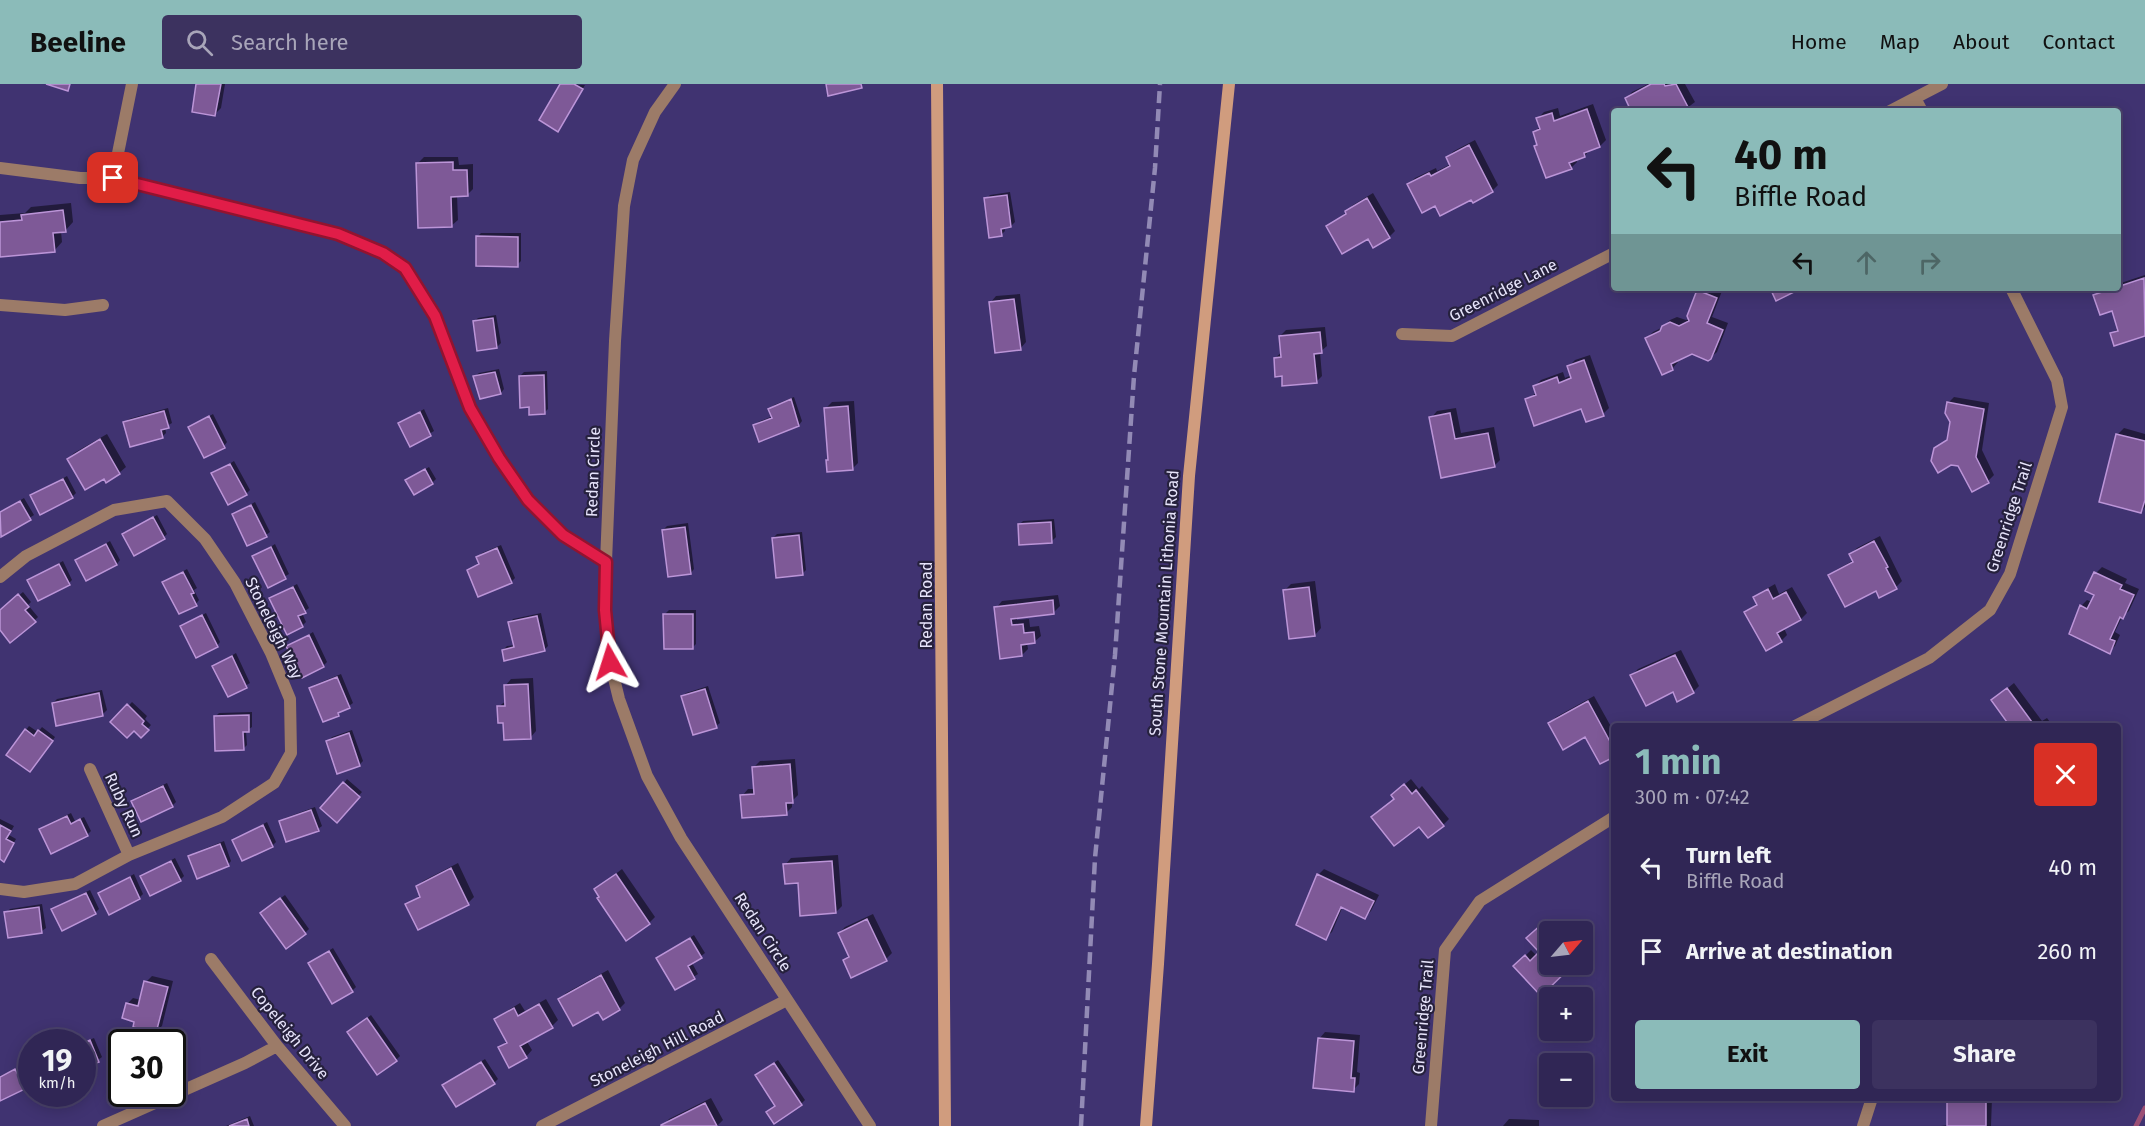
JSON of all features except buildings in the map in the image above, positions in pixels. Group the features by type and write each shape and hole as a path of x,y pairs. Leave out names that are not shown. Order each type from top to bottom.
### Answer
{"main road":[{"name":"Redan Road","path":"937,84 945,1126"},
{"name":"South Stone Mountain Lithonia Road","path":"1146,1126 1189,476 1229,84"}],"street":[{"path":"113,178 132,84"},
{"name":"Redan Circle","path":"675,84 655,112 643,137 633,160 627,189 615,341 606,562 605,610 610,662 619,699 647,776 681,837 870,1126"},
{"path":"1896,108 1942,84"},
{"path":"1916,98 1921,108"},
{"path":"0,168 80,178 113,178 338,234 383,253 405,268 435,316 470,408 499,458 528,500 563,535 606,562"},
{"name":"Greenridge Lane","path":"1402,334 1452,336 1611,255"},
{"name":"Greenridge Trail","path":"1801,723 1929,658 1990,610 2010,574 2062,407 2057,380 2012,291"},
{"path":"0,305 65,310 103,305"},
{"name":"Stoneleigh Way","path":"0,576 26,556 114,510 167,501 206,539 235,583 271,653 290,699 291,753 274,783 222,818 129,855 75,884 24,892 0,889"},
{"name":"Ruby Run","path":"90,769 129,855"},
{"name":"Greenridge Trail","path":"1431,1126 1445,950 1480,901 1611,819"},
{"name":"Copeleigh Drive","path":"211,959 277,1046 345,1126"},
{"name":"Stoneleigh Hill Road","path":"542,1126 787,1000"},
{"path":"103,1126 245,1063 277,1046"},
{"path":"1863,1126 1871,1101"}],"waterway":[{"path":"2136,1126 2145,1108"}],"railway":[{"path":"1081,1126 1095,858 1115,655 1134,376 1155,168 1160,84"}],"route":[{"path":"113,178 338,234 383,253 405,268 435,316 470,408 499,458 528,500 563,535 606,562 605,610 610,662"}]}
